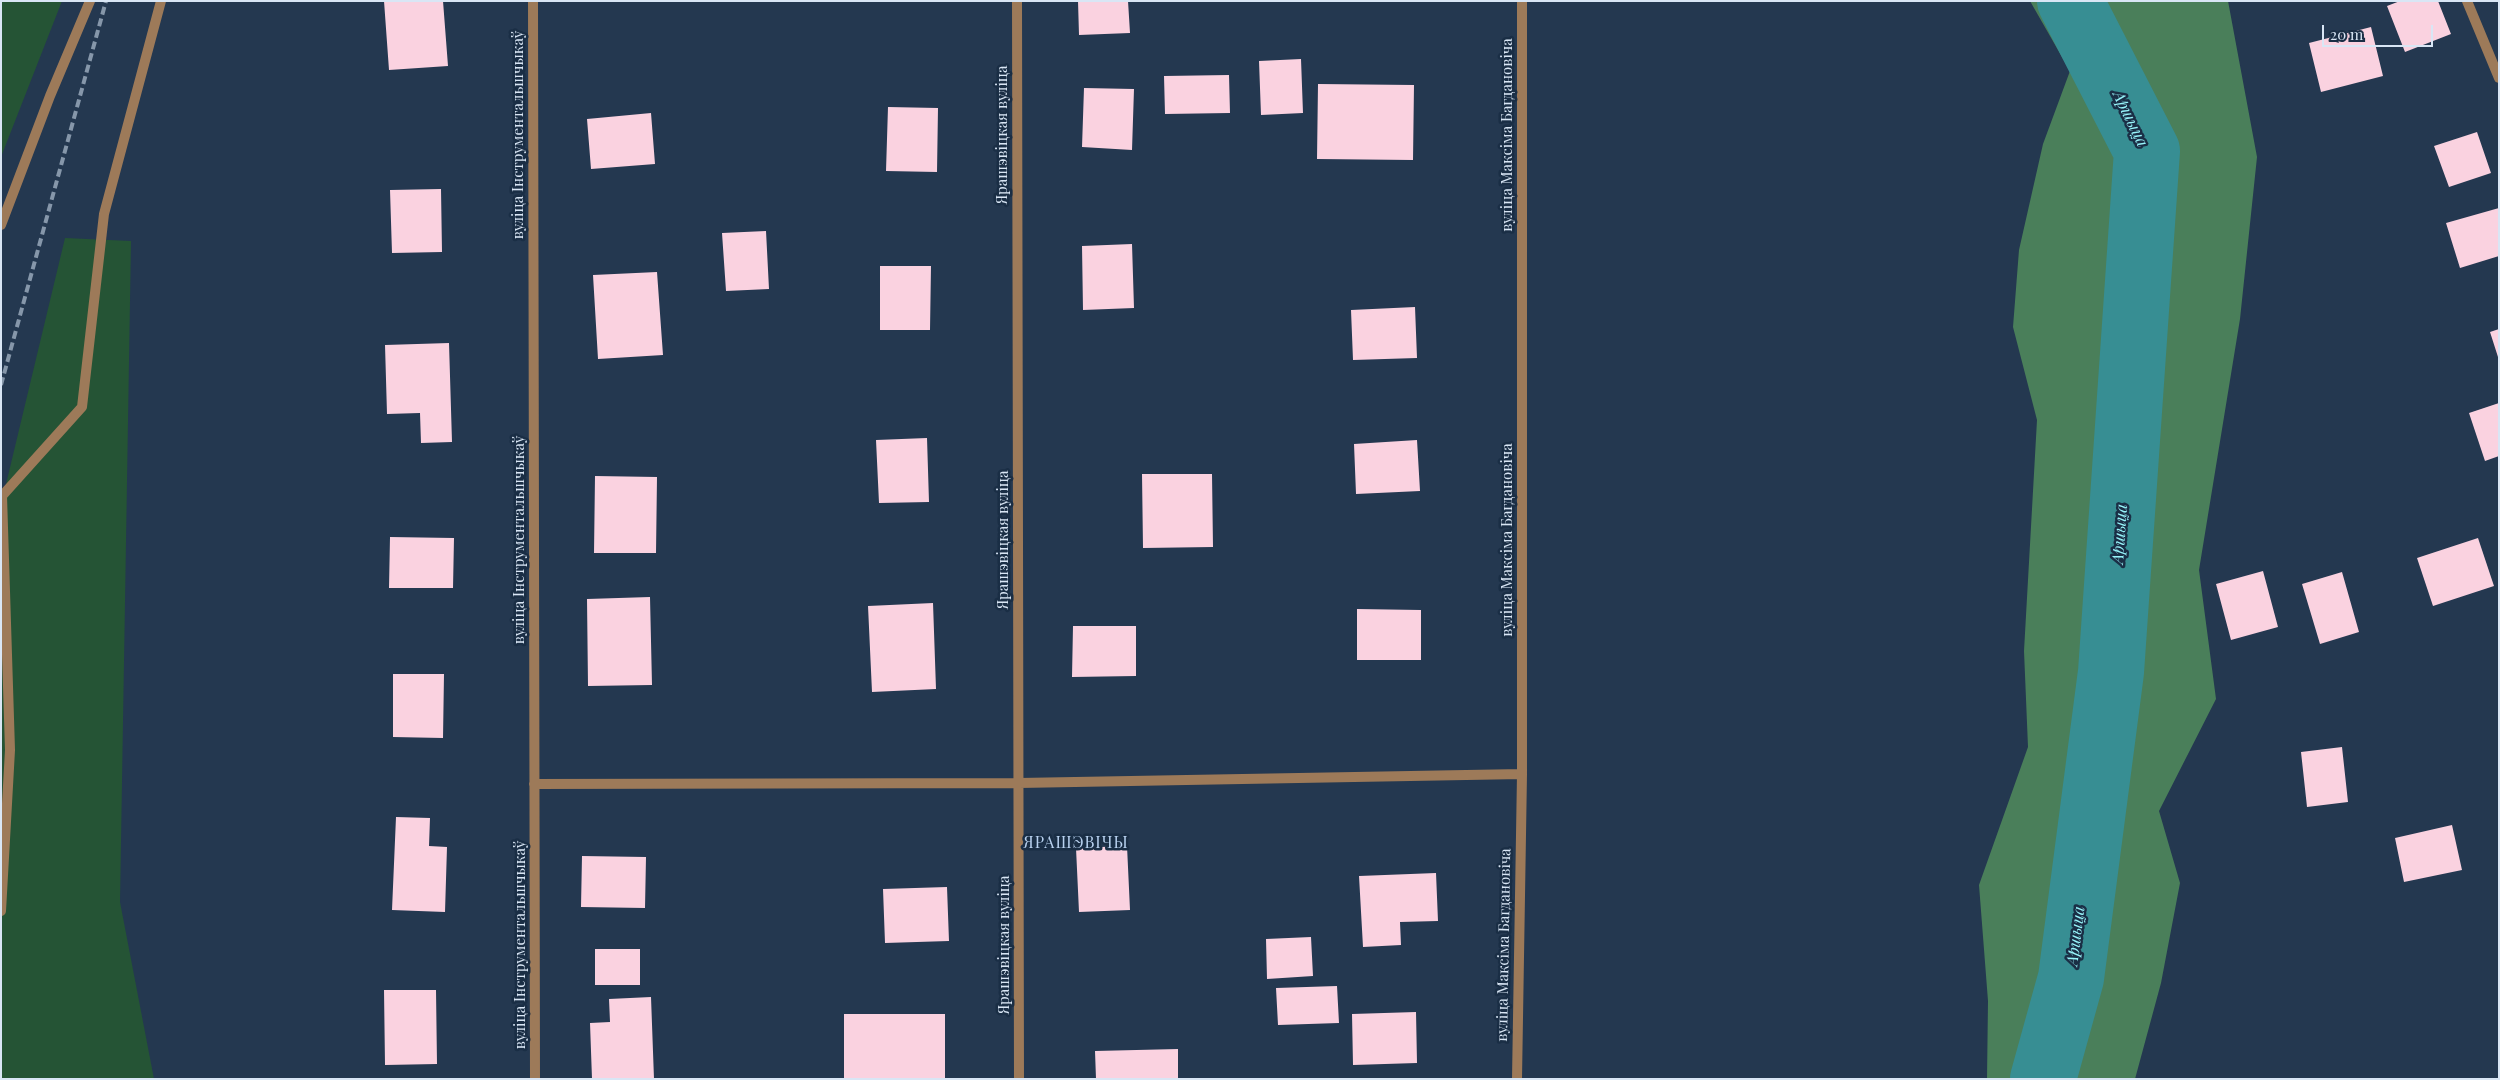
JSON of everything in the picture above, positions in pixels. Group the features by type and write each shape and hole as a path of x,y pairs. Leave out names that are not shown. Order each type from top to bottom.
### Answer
{"street":[{"path":"1,225 50,96 90,1"},
{"path":"1,910 10,750 2,496 82,408 104,214 161,1"},
{"name":"вуліца Інструментальшчыкаў","path":"533,1 535,1079"},
{"name":"Ярашэвіцкая вуліца","path":"1017,1 1019,1079"},
{"name":"вуліца Максіма Багдановіча","path":"1517,1079 1522,774 1522,1"},
{"path":"2467,1 2499,78"},
{"path":"534,784 1019,783 1522,774"}],"green space":[{"path":"1,1 62,1 1,157"},
{"path":"2030,1 2228,1 2257,157 2240,319 2199,570 2216,699 2159,811 2180,883 2161,983 2135,1079 1987,1079 1988,1001 1979,885 2028,747 2024,651 2037,420 2013,327 2019,250 2043,144 2070,71"},
{"path":"65,238 131,241 120,902 154,1079 1,1079 1,505"}],"building":[{"path":"384,1 443,1 448,66 389,70"},
{"path":"1078,1 1128,1 1130,33 1079,35"},
{"path":"2400,1 2438,1 2451,34 2405,52 2387,6"},
{"path":"2371,27 2383,76 2321,92 2309,43"},
{"path":"1301,59 1303,113 1261,115 1259,61"},
{"path":"1229,75 1230,113 1165,114 1164,76"},
{"path":"1318,84 1414,85 1413,160 1317,159"},
{"path":"1084,88 1134,89 1132,150 1082,147"},
{"path":"888,107 938,108 937,172 886,171"},
{"path":"651,113 655,164 591,169 587,119"},
{"path":"2477,132 2491,173 2449,187 2434,146"},
{"path":"441,189 442,252 392,253 390,190"},
{"path":"2499,208 2499,256 2460,268 2446,223"},
{"path":"766,231 769,289 726,291 722,233"},
{"path":"1132,244 1134,308 1083,310 1082,246"},
{"path":"880,266 931,266 930,330 880,330"},
{"path":"657,272 663,355 598,359 593,275"},
{"path":"1415,307 1417,358 1353,360 1351,310"},
{"path":"2499,329 2499,357 2498,357 2490,332"},
{"path":"449,343 452,442 421,443 420,413 387,414 385,345"},
{"path":"2499,403 2499,456 2485,461 2469,413"},
{"path":"927,438 929,502 879,503 876,440"},
{"path":"1417,440 1420,491 1356,494 1354,444"},
{"path":"1142,474 1212,474 1213,547 1143,548"},
{"path":"595,476 657,477 656,553 594,553"},
{"path":"390,537 454,538 453,588 389,588"},
{"path":"2478,538 2494,586 2433,606 2417,558"},
{"path":"2263,571 2278,627 2231,640 2216,584"},
{"path":"2342,572 2359,632 2320,644 2302,584"},
{"path":"650,597 652,685 588,686 587,599"},
{"path":"933,603 936,689 872,692 868,606"},
{"path":"1357,609 1421,610 1421,660 1357,660"},
{"path":"1073,626 1136,626 1136,676 1072,677"},
{"path":"393,674 444,674 443,738 393,737"},
{"path":"2342,747 2348,802 2307,807 2301,752"},
{"path":"396,817 430,818 429,846 447,847 445,912 392,910"},
{"path":"2452,825 2462,870 2404,882 2395,838"},
{"path":"1127,846 1130,910 1079,912 1076,848"},
{"path":"582,856 646,857 645,908 581,907"},
{"path":"1436,873 1438,921 1400,922 1401,945 1363,947 1359,876"},
{"path":"947,887 949,941 885,943 883,889"},
{"path":"1311,937 1313,976 1267,979 1266,939"},
{"path":"595,949 640,949 640,985 595,985"},
{"path":"1337,986 1339,1023 1278,1025 1276,988"},
{"path":"384,990 436,990 437,1064 385,1065"},
{"path":"651,997 654,1079 592,1079 590,1023 610,1022 609,999"},
{"path":"1416,1012 1417,1063 1353,1065 1352,1014"},
{"path":"844,1014 945,1014 945,1079 844,1079"},
{"path":"1178,1049 1178,1079 1096,1079 1095,1051"}],"waterway":[{"name":"Аршыца","path":"2043,1079 2071,978 2111,672 2147,151 2070,1"}],"railway":[{"path":"1,385 106,1"}],"district":[{"name":"ЯРАШЭВІЧЫ","path":"1076,843"}]}
